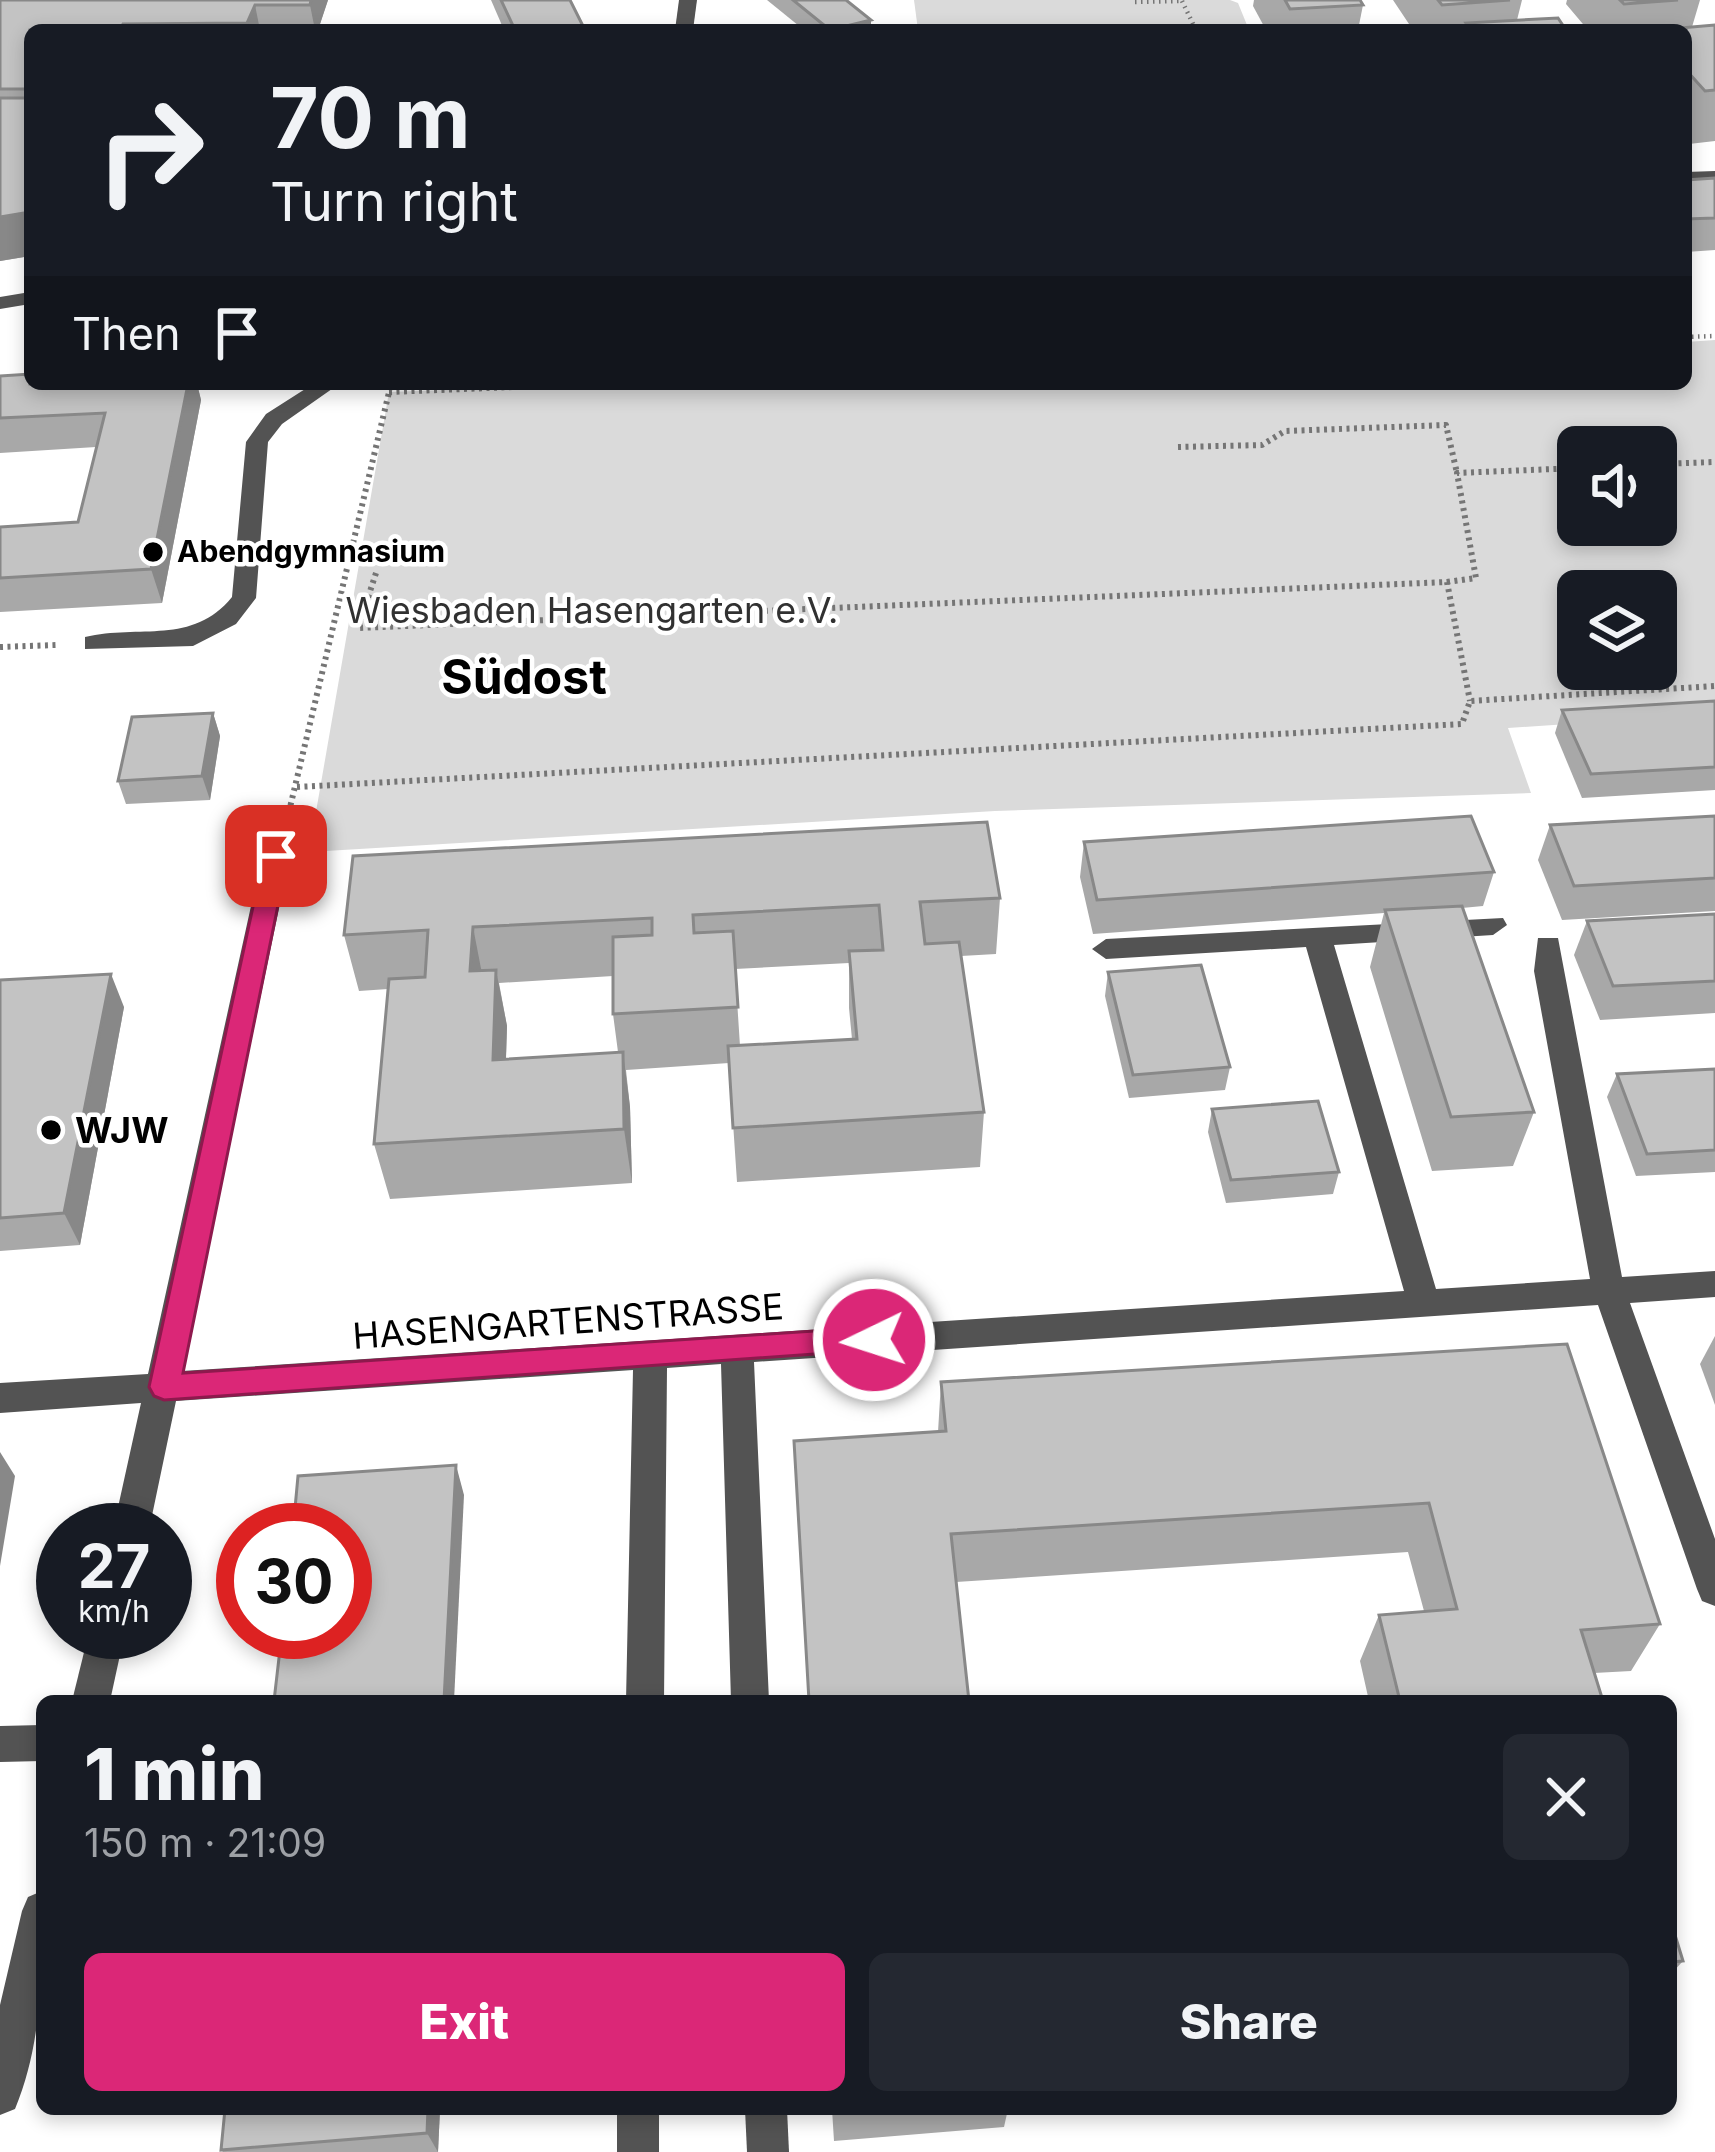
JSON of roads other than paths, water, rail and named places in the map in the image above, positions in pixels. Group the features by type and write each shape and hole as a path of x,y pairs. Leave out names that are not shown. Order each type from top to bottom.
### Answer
{"street":[{"path":"94,643 193,638 227,620 244,598 257,442 274,419 319,390"},
{"path":"137,1503 276,856"},
{"path":"1106,949 1493,926"},
{"path":"1318,938 1424,1303"},
{"path":"1547,945 1609,1291 1715,1589"},
{"name":"HASENGARTENSTRASSE","path":"0,1398 1715,1284"},
{"path":"737,1349 750,1695"},
{"path":"645,1695 650,1354"},
{"path":"92,1695 101,1659"},
{"path":"0,1744 36,1743"},
{"path":"0,2094 36,1937"},
{"path":"638,2115 638,2152"},
{"path":"766,2115 768,2152"}],"place":[{"name":"Abendgymnasium","path":"153,552"},
{"name":"WJW","path":"51,1130"}],"district":[{"name":"Südost","path":"524,677"}],"park label":[{"name":"Wiesbaden Hasengarten e.V.","path":"592,610"}]}
